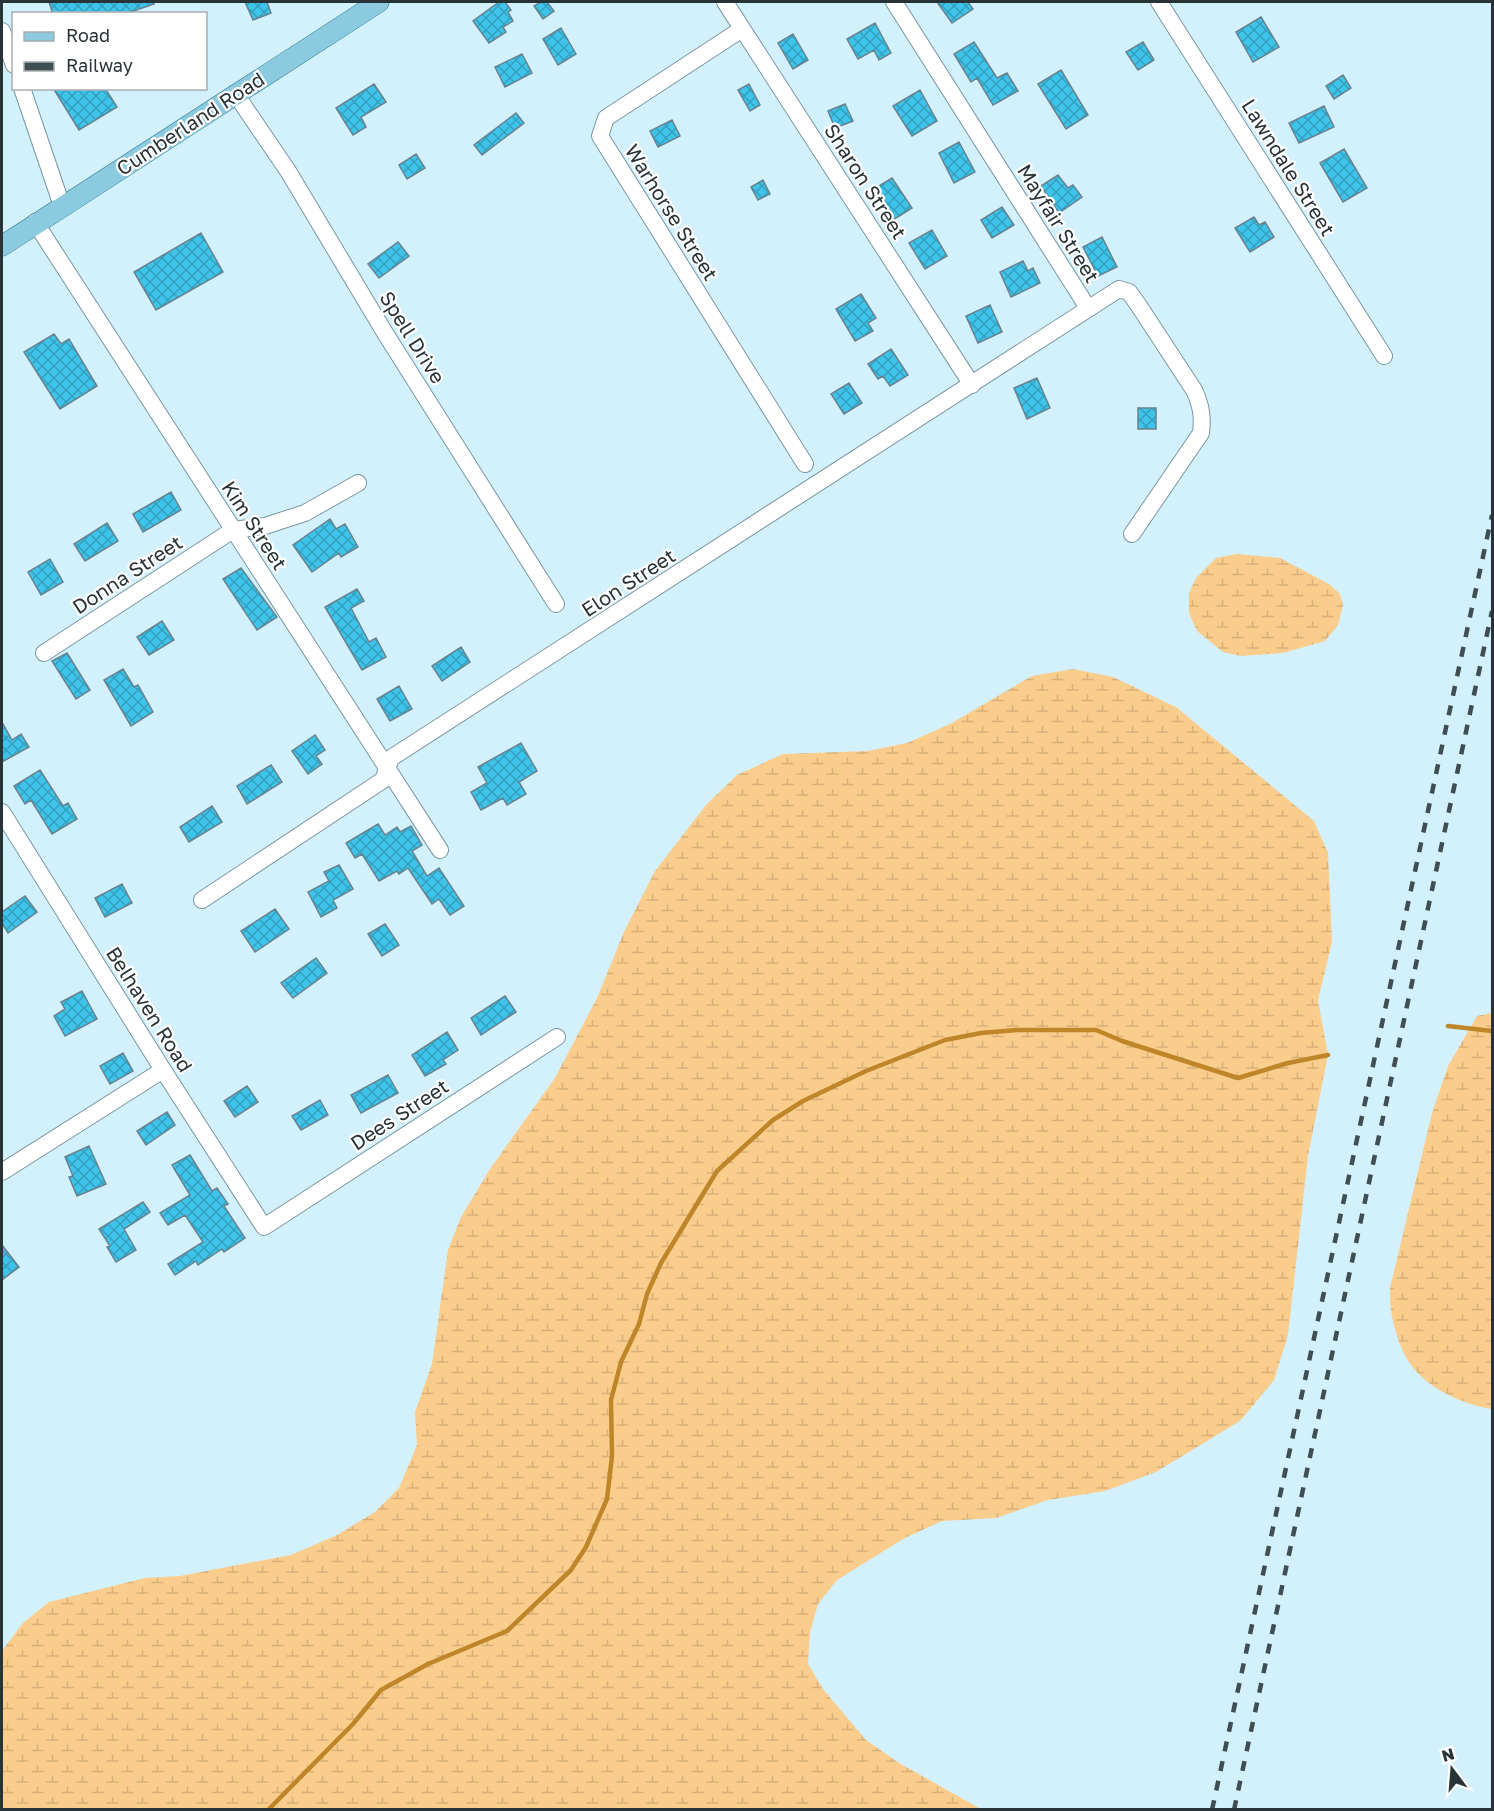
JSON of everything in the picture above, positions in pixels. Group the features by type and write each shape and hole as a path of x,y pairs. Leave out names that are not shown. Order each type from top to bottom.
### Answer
{"main road":[{"name":"Cumberland Road","path":"2,242 62,206 379,2"}],"street":[{"name":"Sharon Street","path":"724,2 972,385"},
{"name":"Mayfair Street","path":"894,2 1088,308 1119,289 1129,292 1188,381 1200,404 1203,418 1201,433 1132,534"},
{"name":"Lawndale Street","path":"1159,2 1384,356"},
{"name":"Warhorse Street","path":"742,29 606,118 600,136 805,464"},
{"path":"2,31 12,59"},
{"path":"23,90 62,206"},
{"name":"Spell Drive","path":"235,93 294,180 361,294 556,604"},
{"name":"Kim Street","path":"35,222 440,850"},
{"name":"Elon Street","path":"202,900 383,780 391,758 1088,308"},
{"path":"233,530 265,526 305,513 358,483"},
{"name":"Donna Street","path":"44,653 233,530"},
{"name":"Belhaven Road","path":"2,812 264,1227"},
{"name":"Dees Street","path":"264,1227 557,1037"},
{"path":"2,1172 163,1070"}],"green space":[{"path":"1237,554 1280,558 1329,584 1340,594 1343,605 1338,625 1325,641 1283,653 1241,656 1223,652 1197,631 1189,613 1189,593 1196,578 1216,558"},
{"path":"1073,669 1113,677 1176,707 1314,821 1328,853 1332,942 1318,1000 1328,1055 1308,1156 1288,1335 1274,1380 1240,1421 1156,1472 1105,1491 1048,1500 996,1518 942,1521 903,1539 837,1580 818,1604 810,1632 808,1664 823,1689 866,1740 899,1763 981,1809 2,1809 2,1651 22,1624 49,1602 145,1578 180,1576 291,1555 337,1535 375,1512 399,1488 417,1445 415,1412 432,1364 448,1250 461,1217 490,1169 555,1078 597,998 624,932 655,871 706,805 737,775 783,754 868,751 907,743 950,724 1032,676"},
{"path":"1492,1013 1492,1409 1472,1404 1440,1391 1415,1370 1403,1352 1395,1330 1390,1288 1432,1113 1448,1066 1477,1016"}],"building":[{"path":"49,2 154,2 154,4 131,12 52,12"},
{"path":"245,2 267,2 271,13 253,20"},
{"path":"499,2 505,2 511,10 508,12 513,21 503,27 506,32 489,43 473,21"},
{"path":"547,2 554,11 543,19 534,6"},
{"path":"937,2 968,2 973,9 952,23"},
{"path":"1261,17 1279,47 1253,62 1236,32"},
{"path":"875,23 891,53 879,60 874,50 858,59 847,39"},
{"path":"561,28 576,54 558,65 543,39"},
{"path":"793,34 808,60 793,69 778,43"},
{"path":"974,42 997,78 1007,73 1018,91 993,105 977,78 971,82 954,54"},
{"path":"1143,42 1154,60 1138,70 1126,52"},
{"path":"522,54 532,73 505,87 495,67"},
{"path":"1061,70 1088,115 1066,129 1038,84"},
{"path":"1343,75 1351,88 1334,99 1326,86"},
{"path":"374,84 386,102 361,117 366,127 353,135 336,108"},
{"path":"749,84 760,105 750,111 738,90"},
{"path":"54,90 106,90 117,107 79,130"},
{"path":"920,90 937,121 912,136 893,106"},
{"path":"845,104 853,121 835,128 828,111"},
{"path":"1324,106 1334,127 1299,143 1289,123"},
{"path":"516,113 524,123 482,155 474,145"},
{"path":"672,120 680,136 658,147 650,131"},
{"path":"959,142 975,172 954,183 939,153"},
{"path":"1344,149 1367,188 1343,202 1320,163"},
{"path":"416,154 425,168 407,179 399,165"},
{"path":"1058,175 1068,188 1073,185 1082,197 1059,213 1041,186"},
{"path":"892,178 912,208 893,220 874,189"},
{"path":"763,180 770,194 758,200 751,187"},
{"path":"1002,207 1014,225 992,238 981,220"},
{"path":"1254,217 1259,225 1265,222 1274,237 1250,252 1235,228"},
{"path":"932,230 947,256 925,269 909,243"},
{"path":"201,233 223,272 156,310 134,272"},
{"path":"1102,237 1117,267 1098,276 1083,247"},
{"path":"398,242 409,256 379,278 368,264"},
{"path":"1023,261 1028,271 1033,268 1040,283 1011,297 1000,272"},
{"path":"861,294 876,318 868,323 873,331 855,341 836,309"},
{"path":"990,305 1002,332 978,343 966,316"},
{"path":"54,334 61,344 69,339 97,386 60,409 24,352"},
{"path":"891,349 908,375 890,386 883,376 878,379 868,364"},
{"path":"1037,378 1050,408 1027,419 1014,388"},
{"path":"849,383 862,403 844,414 831,394"},
{"path":"1138,408 1156,408 1156,429 1138,429"},
{"path":"171,492 181,510 143,532 133,514"},
{"path":"330,519 336,529 345,524 358,547 341,557 339,553 312,572 293,545"},
{"path":"107,523 118,541 85,561 74,544"},
{"path":"50,559 63,582 41,595 28,572"},
{"path":"241,568 277,617 257,630 223,579"},
{"path":"357,589 364,601 351,608 369,642 376,638 386,657 362,670 325,607"},
{"path":"162,621 174,640 149,655 137,637"},
{"path":"461,647 470,662 442,681 432,666"},
{"path":"67,653 90,690 76,699 52,661"},
{"path":"123,669 134,687 138,685 153,712 131,726 104,680"},
{"path":"399,686 412,709 390,721 377,699"},
{"path":"2,722 12,740 21,734 29,747 2,762"},
{"path":"315,735 325,750 316,756 322,764 308,774 292,751"},
{"path":"521,743 537,771 519,782 526,794 507,805 503,798 481,810 471,792 487,783 478,767"},
{"path":"271,765 282,782 247,804 237,786"},
{"path":"40,770 63,806 68,803 77,819 52,834 31,800 25,804 14,786"},
{"path":"212,806 222,822 189,842 180,827"},
{"path":"378,824 385,835 397,827 400,832 411,826 422,845 412,851 427,876 439,868 464,906 450,915 439,899 432,904 408,868 379,881 362,854 355,858 346,843"},
{"path":"339,865 353,889 333,900 337,908 321,917 308,892 329,881 324,872"},
{"path":"122,884 132,903 105,917 95,898"},
{"path":"25,896 37,912 8,933 2,923 2,912"},
{"path":"275,909 289,929 255,952 241,931"},
{"path":"385,924 399,945 382,956 368,934"},
{"path":"316,958 327,973 293,998 281,983"},
{"path":"82,991 97,1019 65,1036 54,1016 65,1009 61,1002"},
{"path":"505,996 516,1012 481,1035 471,1018"},
{"path":"447,1032 458,1050 443,1060 446,1064 425,1076 412,1055"},
{"path":"123,1053 133,1071 110,1084 100,1066"},
{"path":"388,1075 398,1093 361,1113 351,1095"},
{"path":"247,1086 258,1102 235,1117 224,1101"},
{"path":"320,1100 328,1115 301,1130 292,1116"},
{"path":"167,1112 175,1125 146,1145 137,1131"},
{"path":"89,1146 106,1184 77,1196 69,1177 73,1176 65,1157"},
{"path":"190,1155 212,1191 217,1188 228,1204 224,1206 245,1238 224,1252 222,1249 198,1265 196,1261 175,1275 168,1264 203,1242 185,1215 168,1225 160,1213 190,1195 172,1165"},
{"path":"143,1202 150,1212 124,1229 136,1250 116,1262 107,1247 110,1246 99,1229"},
{"path":"2,1245 19,1267 2,1280"}],"waterway":[{"path":"1448,1026 1492,1031"},
{"path":"268,1810 353,1724 381,1690 428,1664 507,1631 571,1570 586,1547 607,1499 612,1456 611,1400 621,1362 639,1324 647,1294 661,1263 717,1171 773,1120 803,1101 866,1071 945,1040 981,1033 1017,1030 1096,1030 1122,1041 1238,1078 1288,1063 1328,1055"}],"railway":[{"path":"1212,1810 1492,515"},
{"path":"1234,1810 1492,611"}]}
